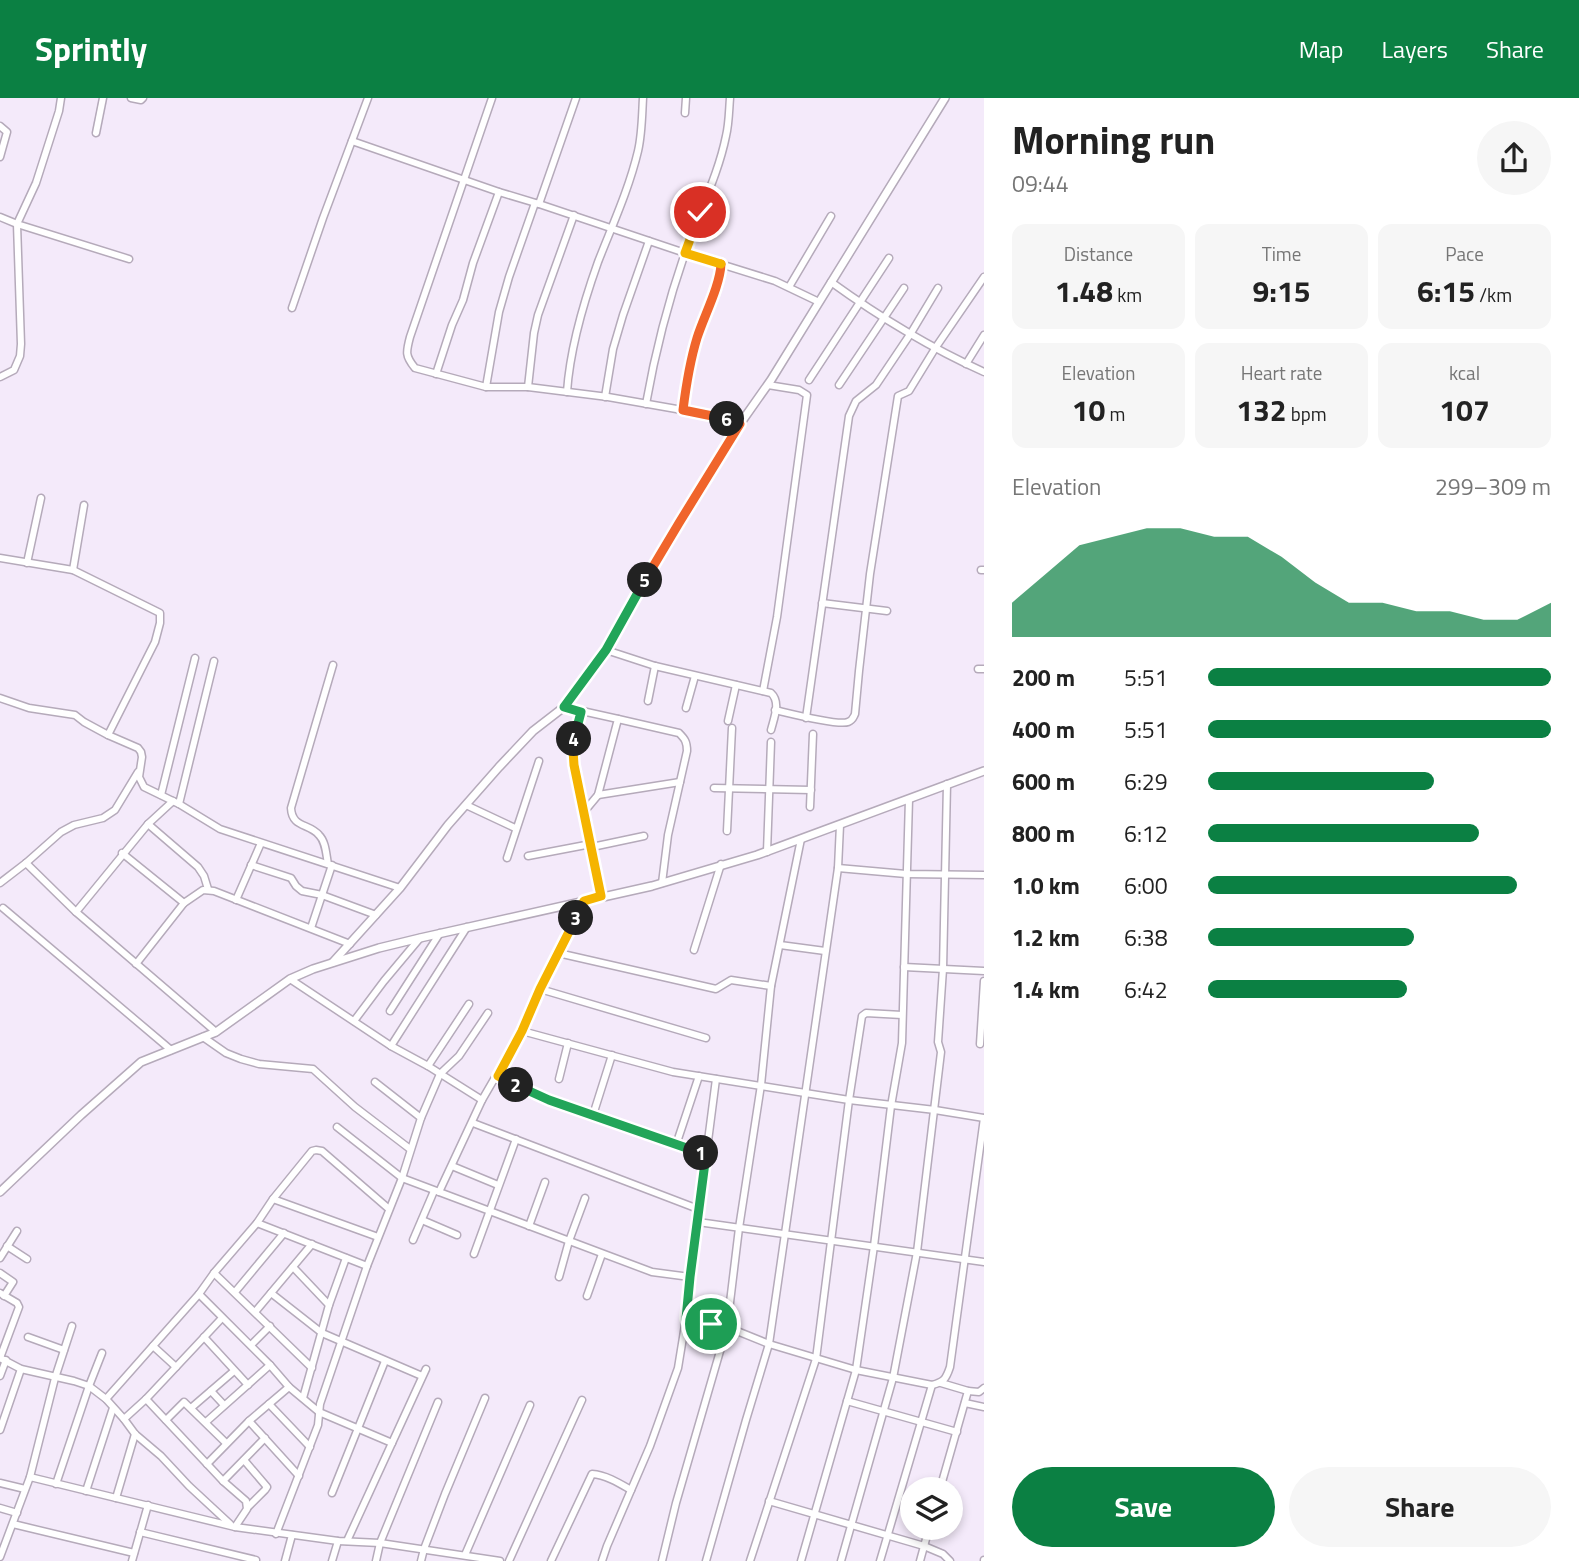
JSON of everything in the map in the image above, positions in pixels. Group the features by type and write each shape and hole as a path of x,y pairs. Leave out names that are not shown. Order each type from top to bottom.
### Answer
{"street":[{"path":"0,377 14,370 22,344 17,224 36,183 61,98"},
{"path":"96,133 103,98"},
{"path":"131,98 143,98"},
{"path":"292,308 368,98"},
{"path":"492,98 406,350 408,359 415,368 486,387 528,387 605,397 722,417 740,424"},
{"path":"486,387 499,312 509,277 576,98"},
{"path":"567,392 583,304 638,150 643,98"},
{"path":"685,113 686,98"},
{"path":"646,404 668,306 727,135 730,98"},
{"path":"332,962 400,888 466,804 533,731 564,707 606,650 672,534 946,98"},
{"path":"0,126 7,132 0,157"},
{"path":"352,141 499,192 775,281 819,302"},
{"path":"436,374 499,192"},
{"path":"528,387 538,315 574,215"},
{"path":"789,287 831,216"},
{"path":"0,217 129,259"},
{"path":"605,397 613,349 649,241"},
{"path":"809,380 889,258"},
{"path":"683,410 696,340 722,265"},
{"path":"775,710 806,718 844,723 853,719 866,609 898,396 909,391 984,277"},
{"path":"831,282 884,318 984,372"},
{"path":"839,385 904,288"},
{"path":"806,718 849,416 856,401 876,385 938,288"},
{"path":"966,363 984,335"},
{"path":"763,691 777,617 807,395 799,390 768,385"},
{"path":"27,563 41,498"},
{"path":"73,570 84,505"},
{"path":"0,558 73,570 160,613 155,642 108,735"},
{"path":"822,603 887,611"},
{"path":"606,650 655,666 771,693 776,698 771,730"},
{"path":"161,795 195,658"},
{"path":"76,912 148,824 176,803 214,661"},
{"path":"311,928 330,864 320,835 294,820 291,808 333,665"},
{"path":"648,701 655,666"},
{"path":"686,708 695,676"},
{"path":"728,720 736,685"},
{"path":"0,698 29,708 75,715 108,735 138,748 142,757 139,777 144,787 220,829 400,888"},
{"path":"564,707 679,733 684,738 687,751 668,835 662,883"},
{"path":"581,712 573,750 601,896"},
{"path":"583,813 598,795 618,719"},
{"path":"727,831 732,728"},
{"path":"810,807 813,734"},
{"path":"767,852 771,742"},
{"path":"507,858 539,761"},
{"path":"0,883 61,832 74,825 103,818 115,810 139,770"},
{"path":"0,1192 141,1062 216,1032 290,979 313,969 440,933 662,883 767,852 984,771"},
{"path":"598,795 680,782"},
{"path":"841,1561 894,1378 917,1252 942,1052 938,1042 943,969 947,784"},
{"path":"713,788 811,790"},
{"path":"801,1561 856,1370 874,1246 891,1106 902,1043 909,799"},
{"path":"466,804 515,828"},
{"path":"148,824 198,867 208,889"},
{"path":"706,1561 769,1344 838,868 840,825"},
{"path":"528,856 644,836"},
{"path":"662,1561 727,1327 738,1228 761,1085 771,986 801,839"},
{"path":"236,900 261,843"},
{"path":"122,853 184,903"},
{"path":"26,863 76,912 216,1032"},
{"path":"694,950 721,864"},
{"path":"251,865 293,879 302,891 322,895 376,915"},
{"path":"838,868 906,874 984,875"},
{"path":"136,964 184,903 208,889 350,944"},
{"path":"413,1240 436,1191 452,1166 482,1100 522,1031 584,901"},
{"path":"3,908 171,1050"},
{"path":"391,1046 467,927"},
{"path":"390,1011 440,933"},
{"path":"354,1021 420,938"},
{"path":"780,945 825,951"},
{"path":"558,953 716,989 731,980 771,986"},
{"path":"904,967 984,971"},
{"path":"290,979 391,1046 482,1100"},
{"path":"980,1044 984,981"},
{"path":"540,989 706,1038"},
{"path":"428,1066 469,1004"},
{"path":"276,1534 318,1425 320,1404 421,1118 440,1074 460,1056 488,1013"},
{"path":"750,1561 816,1359 862,1016 866,1013 902,1015"},
{"path":"522,1031 673,1072 984,1118 950,1367 941,1383"},
{"path":"203,1038 226,1053 259,1064 313,1069 355,1107 411,1149"},
{"path":"558,1079 568,1043"},
{"path":"593,1115 612,1055"},
{"path":"498,1076 549,1100 706,1155"},
{"path":"676,1145 699,1076"},
{"path":"602,1561 650,1447 678,1368 716,1079"},
{"path":"375,1082 421,1118"},
{"path":"472,1123 677,1200 699,1212"},
{"path":"337,1127 402,1178 652,1272 690,1277"},
{"path":"474,1254 516,1139"},
{"path":"106,1399 199,1294 312,1151 322,1151 389,1209"},
{"path":"452,1166 498,1185"},
{"path":"528,1226 545,1182"},
{"path":"559,1277 585,1198"},
{"path":"273,1199 378,1237"},
{"path":"422,1220 457,1235"},
{"path":"698,1222 984,1262"},
{"path":"257,1223 367,1266"},
{"path":"0,1258 17,1231"},
{"path":"235,1292 284,1233"},
{"path":"255,1312 312,1244"},
{"path":"8,1246 27,1259"},
{"path":"587,1296 603,1254"},
{"path":"303,1398 329,1305 346,1258"},
{"path":"293,1267 329,1305"},
{"path":"0,1273 13,1282 2,1295 17,1303 19,1307 2,1359 0,1376"},
{"path":"214,1273 312,1368"},
{"path":"271,1293 322,1333 386,1361 424,1372 347,1541"},
{"path":"199,1294 289,1387 319,1412 392,1443"},
{"path":"124,1419 222,1318"},
{"path":"686,1319 727,1327 769,1344 856,1370 932,1385 941,1383 968,1391 979,1392 984,1388"},
{"path":"0,1557 30,1477 55,1378 72,1326"},
{"path":"251,1345 270,1326"},
{"path":"28,1337 64,1350"},
{"path":"204,1338 248,1385"},
{"path":"153,1346 176,1367"},
{"path":"56,1484 102,1353"},
{"path":"2,1359 21,1369 89,1386 106,1399 135,1434 233,1526"},
{"path":"332,1493 386,1361"},
{"path":"206,1422 270,1365"},
{"path":"0,1430 21,1369"},
{"path":"191,1408 234,1371"},
{"path":"880,1561 932,1385"},
{"path":"207,1464 249,1421 289,1387"},
{"path":"211,1391 224,1405"},
{"path":"944,1477 968,1391"},
{"path":"421,1561 485,1398"},
{"path":"146,1399 246,1501 248,1507"},
{"path":"509,1561 582,1401"},
{"path":"847,1401 957,1432"},
{"path":"166,1420 186,1402 226,1443"},
{"path":"376,1561 380,1543 438,1402"},
{"path":"965,1403 984,1407"},
{"path":"269,1404 310,1447"},
{"path":"465,1555 530,1405"},
{"path":"86,1490 113,1408"},
{"path":"249,1421 299,1476"},
{"path":"116,1498 135,1434"},
{"path":"223,1480 265,1438"},
{"path":"233,1526 267,1487 244,1460"},
{"path":"551,1561 592,1474 613,1480 631,1490"},
{"path":"30,1477 276,1534 380,1543 500,1561"},
{"path":"0,1482 25,1489"},
{"path":"769,1501 924,1546 943,1554 950,1561"},
{"path":"132,1561 148,1506"},
{"path":"0,1508 17,1513"},
{"path":"13,1524 134,1553"},
{"path":"140,1532 256,1560"},
{"path":"285,1561 292,1535"},
{"path":"920,1561 926,1540"},
{"path":"332,1561 338,1541"}],"route":[{"path":"700,212 685,253 722,265 696,340 683,410 722,417 740,424 606,650 564,707 581,712 573,750 574,765 601,896 584,901 498,1076 549,1100 706,1155 686,1319 711,1324"}]}
